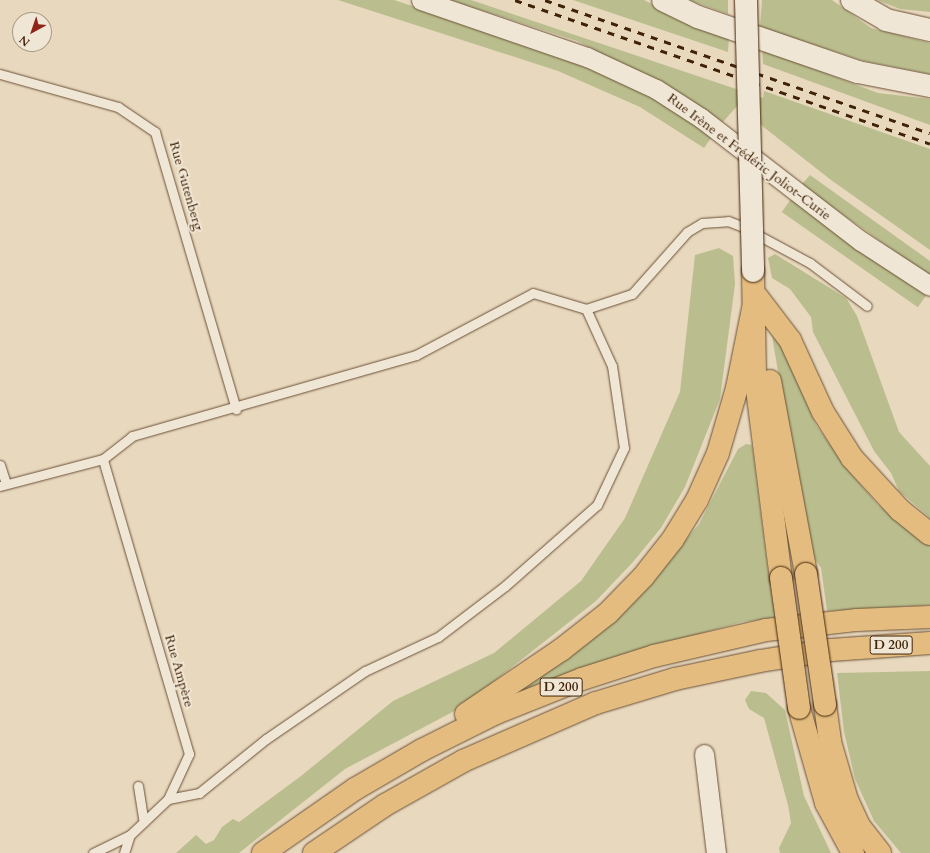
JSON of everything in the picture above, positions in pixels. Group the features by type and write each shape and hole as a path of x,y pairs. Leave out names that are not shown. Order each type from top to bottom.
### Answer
{"main road":[{"path":"663,0 698,17 865,74 930,86"},
{"path":"746,0 755,303 755,373 799,708 826,803 853,853"},
{"path":"852,0 886,20 930,30"},
{"path":"755,303 790,340 823,412 852,458 900,510 930,534"},
{"path":"755,303 806,574 830,742 847,800 860,826 880,853"},
{"path":"370,779 561,650 608,613 654,565 689,515 718,453 737,388 755,303"},
{"name":"D 200","path":"263,853 370,779 496,713 654,656 766,630 864,620 930,617"},
{"name":"D 200","path":"314,853 424,782 501,742 560,717 694,674 852,648 930,643"},
{"path":"852,648 930,656"}],"street":[{"name":"Rue Irène et Frédéric Joliot-Curie","path":"421,0 587,57 656,89 701,118 861,241 930,286"},
{"path":"704,754 716,853"}],"lane":[{"name":"Rue Gutenberg","path":"0,74 118,107 155,132 236,409"},
{"path":"0,465 3,485 103,459 132,436 236,409 416,355 533,293 586,309 632,294 689,230 702,224 722,221 741,226 810,264 868,306"},
{"path":"168,798 199,793 266,739 365,672 438,637 505,586 598,506 624,448 612,366 586,309"},
{"name":"Rue Ampère","path":"93,853 130,835 168,798 188,754 103,459"},
{"path":"138,786 144,822"},
{"path":"124,853 130,835"}],"green space":[{"path":"338,0 394,0 569,58 636,88 713,135 704,148 640,107 558,71"},
{"path":"450,0 471,0 763,98 764,91 930,149 930,250 831,180 737,106 723,122 688,98 577,41"},
{"path":"573,0 644,0 703,30 729,37 728,52"},
{"path":"690,0 728,0 728,14 697,3"},
{"path":"762,0 832,0 871,28 930,43 930,74 864,61 760,27"},
{"path":"877,0 930,0 930,12 900,9"},
{"path":"762,49 878,93 930,99 930,125 763,64"},
{"path":"810,175 930,261 930,276 801,185"},
{"path":"791,199 927,294 918,307 782,212"},
{"path":"719,248 733,256 735,284 720,399 685,487 661,528 633,562 596,601 460,708 345,769 239,853 176,853 196,835 206,844 214,840 222,827 233,819 239,822 301,776 393,701 494,653 581,581 625,518 680,392 695,255"},
{"path":"775,254 846,298 857,316 899,432 930,466 930,518 899,491 891,473 874,451 813,332 811,317 790,289 772,278 768,258"},
{"path":"772,336 783,348 816,425 849,471 878,505 930,544 930,605 827,611 821,568 808,549"},
{"path":"746,444 752,445 774,618 742,622 613,658 496,704 642,593 699,524 738,449"},
{"path":"930,671 930,853 901,853 874,821 855,779 844,732 837,673"},
{"path":"751,691 766,693 785,710 804,796 831,853 780,853 779,848 791,823 788,805 764,718 749,709 745,700"}],"railway":[{"path":"515,0 930,144"},
{"path":"545,0 930,133"}]}
